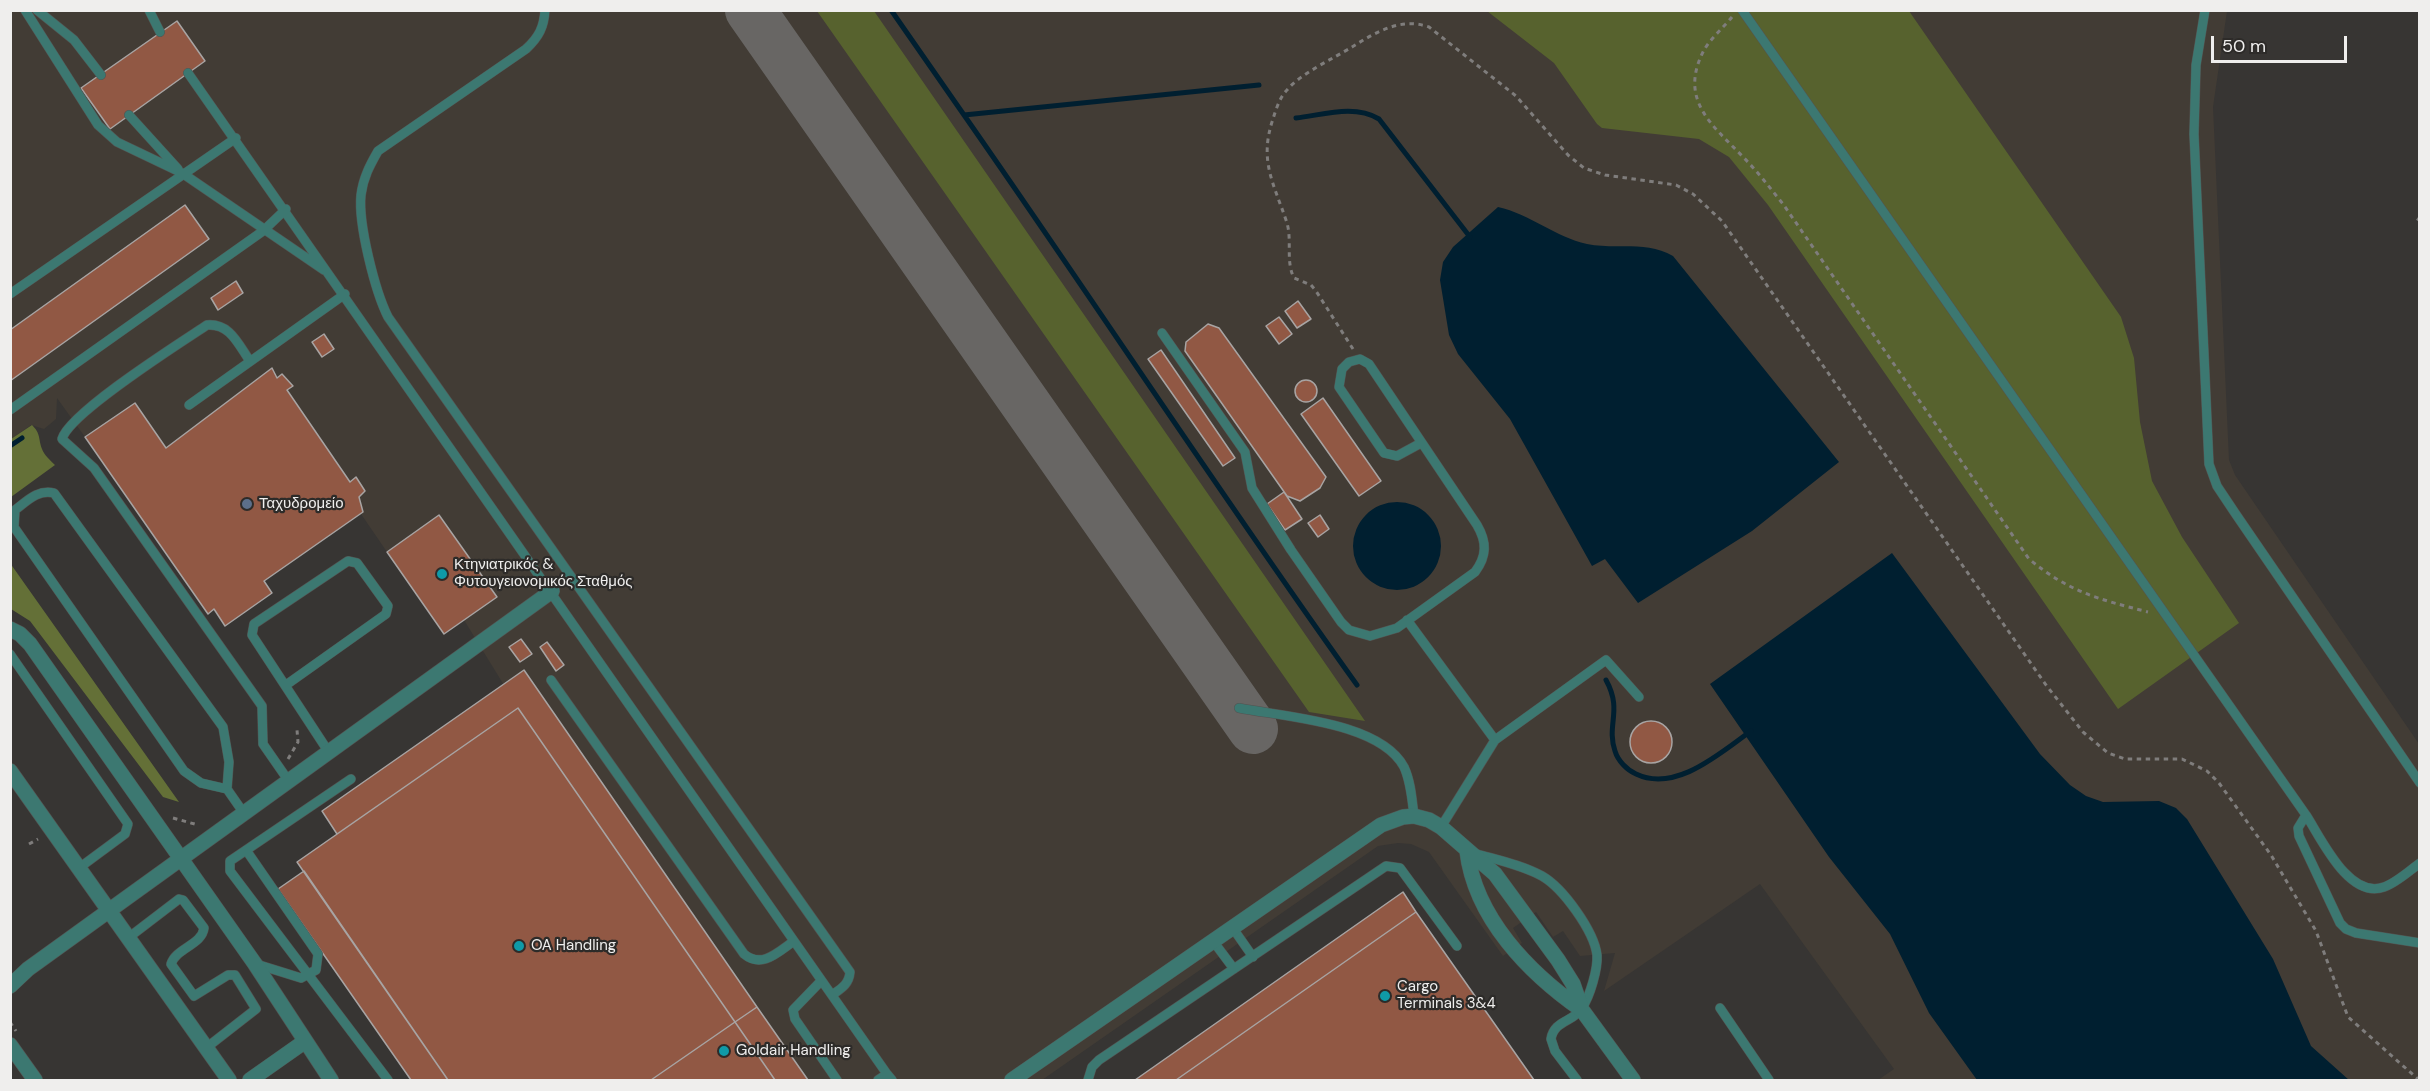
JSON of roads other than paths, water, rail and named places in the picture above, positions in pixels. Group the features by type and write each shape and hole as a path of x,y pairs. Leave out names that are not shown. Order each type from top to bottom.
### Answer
{"street":[{"path":"10,986 28,969 243,813 284,774 328,752 552,591"},
{"path":"10,629 20,634 30,644 255,964 303,1042 331,1080"},
{"path":"10,771 229,1080"},
{"path":"1012,1080 1382,825 1394,819 1414,816 1441,827 1495,874 1573,984 1582,1010"},
{"path":"1467,851 1470,873 1478,893 1513,949 1540,978 1582,1010 1633,1080"},
{"path":"10,977 28,969"},
{"path":"250,1080 303,1042"},
{"path":"10,1045 35,1080"}],"lane":[{"path":"25,10 98,125 117,142 182,173 263,231 328,273"},
{"path":"37,10 74,40 101,75"},
{"path":"149,10 160,33"},
{"path":"545,10 544,22 538,38 526,49 378,151 368,168 361,195 362,217 381,303 850,972 849,980 844,987 832,995"},
{"path":"1739,10 2306,815 2344,874 2362,886 2383,888 2420,864"},
{"path":"2205,10 2196,65 2194,134 2208,464 2223,495 2420,783"},
{"path":"188,73 237,138 328,273 345,294 890,1077 878,1080"},
{"path":"129,115 182,173"},
{"path":"10,294 182,173 237,138"},
{"path":"10,410 263,231 285,209"},
{"path":"189,405 345,294"},
{"path":"250,361 228,330 219,324 207,325 74,421 63,439 94,468 262,706 261,737 284,774"},
{"path":"1162,333 1245,452 1252,488 1341,622 1360,635 1370,636 1397,628 1475,572 1485,553 1482,533 1369,364 1360,359 1349,363 1342,369 1339,387 1384,453 1397,456 1421,443"},
{"path":"227,789 201,783 184,771 14,527 15,510 38,493 46,491 54,493 223,727 229,762 227,789 243,813"},
{"path":"286,685 386,614 388,606 357,563 348,561 254,624 252,635 328,752"},
{"path":"1407,620 1495,740"},
{"path":"10,654 128,824 125,834 79,868"},
{"path":"1441,827 1495,740 1606,660 1639,697"},
{"path":"551,680 744,954 757,962 765,961 795,941"},
{"path":"1239,708 1347,729 1382,744 1394,753 1404,767 1414,816"},
{"path":"351,779 230,861 230,871 388,1080"},
{"path":"2306,815 2298,828 2299,836 2340,923 2346,929 2356,933 2420,943"},
{"path":"246,850 318,954 316,970 301,978 255,964"},
{"path":"1467,851 1544,877 1560,890 1587,928 1597,954 1594,974 1582,1010 1557,1026 1551,1039 1555,1052 1577,1080"},
{"path":"1088,1080 1092,1067 1099,1060 1386,866 1394,865 1400,868 1457,946"},
{"path":"128,938 179,899 183,900 204,928 201,936 173,958 171,964 194,996 228,975 235,975 256,1009 206,1048"},
{"path":"1233,927 1253,957"},
{"path":"1214,941 1234,969"},
{"path":"822,981 799,1001 793,1010 795,1019 837,1080"},
{"path":"1720,1008 1769,1080"}],"water":[{"path":"1498,207 1510,210 1575,241 1598,246 1652,248 1673,256 1839,462 1752,531 1638,603 1605,559 1592,566 1510,419 1458,354 1449,335 1440,280 1443,262 1453,247"},
{"path":"1397,502 1414,506 1428,515 1437,529 1441,546 1437,563 1428,577 1414,586 1397,590 1380,586 1366,577 1357,563 1353,546 1357,529 1366,515 1380,506"},
{"path":"1892,553 2040,754 2070,785 2086,796 2103,802 2159,801 2176,808 2187,819 2273,959 2311,1046 2349,1080 1977,1080 1929,1013 1890,934 1829,857 1710,684"}],"waterway":[{"path":"891,10 964,115 1259,85"},
{"path":"1296,118 1349,111 1379,119 1470,237"},
{"path":"964,115 1357,685"},
{"path":"10,446 22,438"},
{"path":"1606,680 1613,700 1612,733 1615,751 1623,765 1636,774 1651,779 1682,775 1712,759 1751,731"}],"place":[{"name":"Ταχυδρομείο","path":"247,504"},
{"name":"Κτηνιατρικός & Φυτουγειονομικός Σταθμός","path":"442,574"},
{"name":"OA Handling","path":"519,946"},
{"name":"Cargo Terminals 3&4","path":"1385,996"},
{"name":"Goldair Handling","path":"724,1051"}]}
